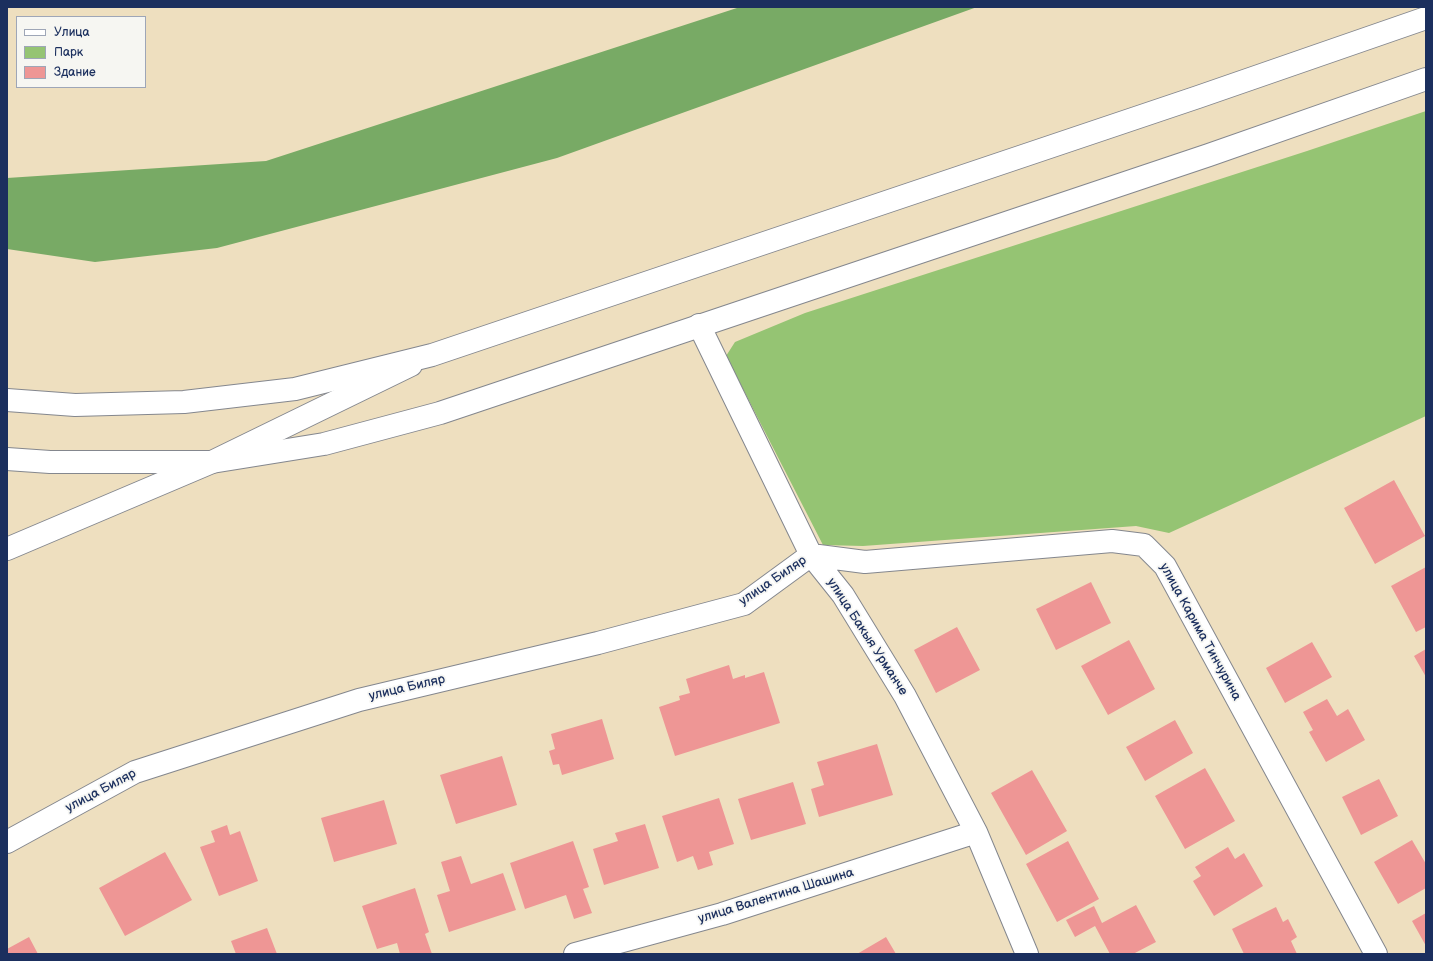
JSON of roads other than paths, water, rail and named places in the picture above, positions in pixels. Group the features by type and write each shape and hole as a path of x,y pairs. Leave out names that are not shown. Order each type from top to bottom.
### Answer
{"main road":[{"path":"7,400 75,405 184,402 296,389 432,355 1183,102 1426,18"},
{"path":"7,459 50,462 212,462 324,444 440,413 698,325 1209,155 1426,79"},
{"name":"улица Бакыя Урманче","path":"698,325 812,555 844,595 906,696 976,832 1027,954"},
{"path":"7,549 212,462 432,355"},
{"name":"улица Карима Тинчурина","path":"812,555 865,562 1112,541 1144,545 1165,566 1376,954"},
{"name":"улица Биляр","path":"7,842 135,772 359,700 598,643 744,604 812,555"},
{"name":"улица Валентина Шашина","path":"575,954 722,914 976,832"}]}
